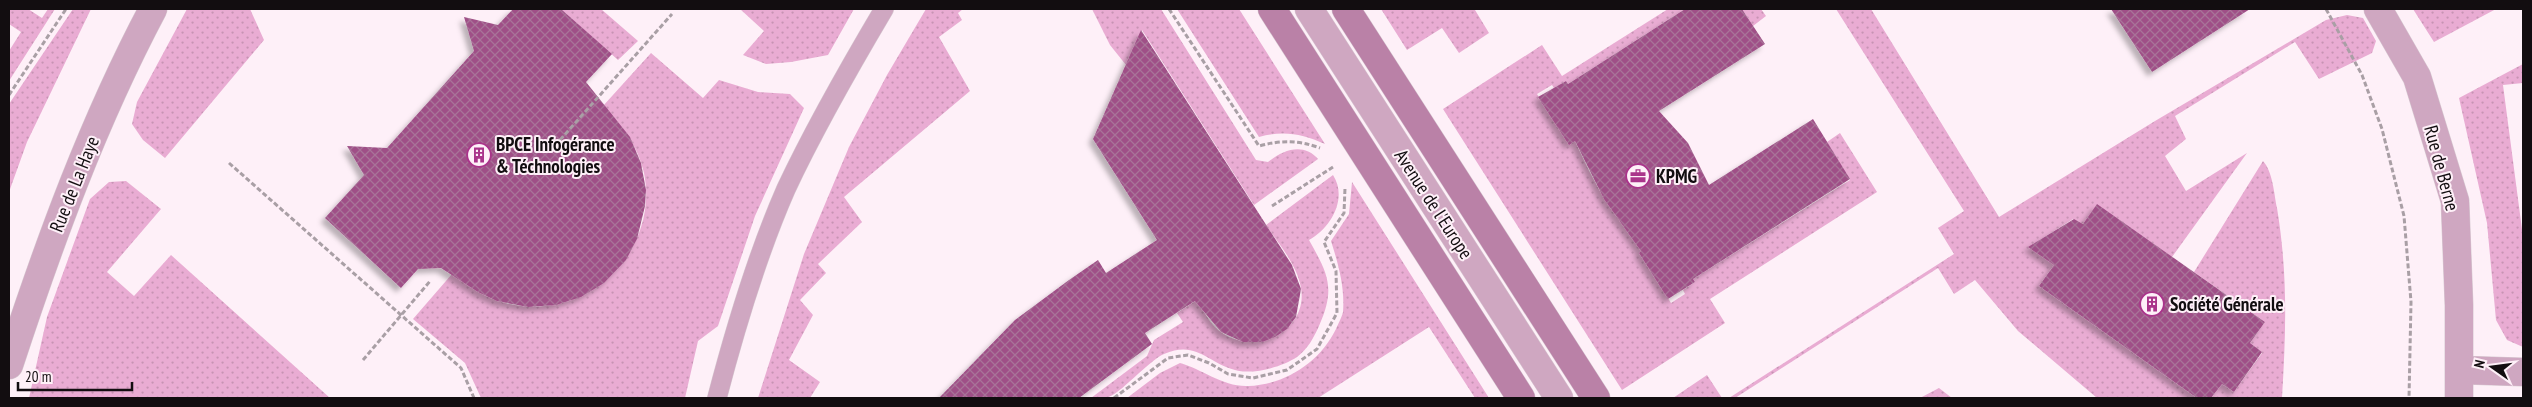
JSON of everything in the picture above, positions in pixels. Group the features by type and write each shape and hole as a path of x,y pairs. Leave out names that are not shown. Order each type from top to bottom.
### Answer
{"street":[{"name":"Rue de La Haye","path":"9,364 56,227 96,130 153,9"},
{"name":"Avenue de l'Europe","path":"1272,9 1521,398"},
{"name":"Avenue de l'Europe","path":"1309,9 1559,398"},
{"name":"Avenue de l'Europe","path":"1346,9 1596,398"},
{"name":"Rue de Berne","path":"2378,9 2417,77 2455,201 2460,370 2459,398"},
{"path":"2460,370 2523,372"}],"lane":[{"path":"717,398 737,322 786,190 840,83 884,9"}],"path":[{"path":"9,95 66,9"},
{"path":"1169,9 1259,146 1278,141 1302,141 1323,149"},
{"path":"2326,9 2362,75 2376,111 2404,216 2411,302 2409,398"},
{"path":"560,140 672,14"},
{"path":"1332,160 1339,173"},
{"path":"229,163 461,368 474,398"},
{"path":"1272,206 1336,165"},
{"path":"1114,398 1168,358 1188,355 1209,363 1228,374 1253,378 1287,370 1317,349 1336,313 1336,271 1324,242 1344,213 1346,189 1343,181"},
{"path":"362,360 430,280"}],"shaded area":[{"path":"9,9 28,9 42,18 48,9 55,9 9,81 9,51 21,32 9,24"},
{"path":"73,9 91,9 27,142 9,192 9,104"},
{"path":"187,9 250,9 264,40 165,158 143,140 132,124 137,102"},
{"path":"561,9 601,9 638,41 618,60"},
{"path":"740,9 854,9 828,55 791,62 766,64 743,55 764,31"},
{"path":"926,9 963,9 958,13 962,20 939,37 970,91 844,197 862,222 818,264 826,273 800,300 813,315 789,360 820,382 810,398 758,398 804,254 849,147 887,75"},
{"path":"1092,9 1161,9 1256,160 1268,162 1286,151 1300,149 1318,159 1254,205 1142,30 1126,65 1110,45"},
{"path":"1177,9 1239,9 1325,144 1293,134 1259,137"},
{"path":"1381,9 1476,9 1489,33 1459,53 1442,28 1407,50"},
{"path":"1668,9 1685,9 1568,84 1566,81 1554,88 1552,85 1537,94 1569,144 1575,141 1596,185 1613,212 1645,248 1639,253 1671,303 1685,294 1683,290 1695,282 1693,279 1850,180 1827,142 1840,133 1877,192 1710,299 1725,323 1622,390 1443,109 1542,45 1562,76"},
{"path":"1742,9 1761,9 1766,16 1753,26"},
{"path":"1836,9 1871,9 1999,217 2155,121 2326,20 2347,15 2363,18 2376,41 2372,53 2319,79 2295,42 2175,116 2186,139 2165,156 2186,191 2247,153 2172,257 2097,205 2083,224 2073,219 2029,247 2054,265 2039,286 2197,398 2097,398 2018,331 1975,280 1954,294 1938,268 1735,398 1729,398 1954,254 1938,228 1964,211"},
{"path":"2413,9 2496,9 2434,42"},
{"path":"651,53 703,98 719,80 758,92 790,94 804,108 755,216 718,326 698,341 685,398 481,398 465,363 413,319 452,274 491,298 505,303 534,307 562,303 587,292 610,276 628,255 640,230 646,203 644,173 638,154 623,128 603,106"},
{"path":"2523,64 2523,83 2503,85 2523,237 2523,347 2507,340 2496,320 2487,223 2459,98"},
{"path":"2263,161 2273,183 2283,257 2285,326 2282,398 2211,398 2222,384 2234,392 2262,353 2250,343 2265,322 2194,272"},
{"path":"1333,175 1339,193 1335,212 1324,228 1309,240 1321,262 1328,282 1327,301 1319,326 1301,354 1291,361 1276,367 1259,371 1242,371 1225,367 1194,351 1175,350 1164,354 1150,363 1112,396 1091,398 1147,356 1154,340 1183,322 1177,313 1197,300 1218,330 1229,337 1242,341 1268,339 1290,325 1297,315 1301,302 1299,279 1292,263 1266,225"},
{"path":"126,181 161,209 107,272 134,296 171,255 330,398 29,398 47,317 90,199 109,182"},
{"path":"1352,182 1489,398 1475,398 1429,327 1318,398 1127,398 1160,373 1180,363 1230,384 1239,386 1262,385 1288,376 1321,352 1336,329 1343,312 1342,284 1331,241 1349,214"},
{"path":"1707,375 1722,398 1673,398"},
{"path":"1939,388 1952,398 1920,398"}],"building":[{"name":"BPCE Infogérance & Téchnologies","path":"513,9 561,9 612,54 586,82 630,137 641,163 646,190 645,206 637,239 626,260 604,283 581,297 556,305 528,307 497,301 478,292 441,268 418,269 401,288 325,218 364,175 347,146 387,148 474,51 464,17 498,25"},
{"path":"1685,9 1742,9 1765,44 1659,111 1688,143 1709,185 1813,119 1850,179 1693,279 1695,282 1668,299 1639,253 1641,251 1604,199 1575,141 1569,145 1538,97 1566,81 1568,84"},
{"path":"2111,9 2250,9 2152,72"},
{"path":"1141,30 1292,265 1301,289 1296,317 1287,329 1275,337 1262,342 1243,342 1221,332 1195,301 1145,333 1152,344 1079,398 939,398 1015,320 1069,280 1098,260 1106,273 1157,240 1093,139"},
{"name":"Société Générale","path":"2097,204 2265,322 2250,343 2262,352 2234,392 2222,384 2211,398 2197,398 2039,286 2054,265 2028,247 2074,219 2083,224"}],"place":[{"name":"BPCE Infogérance & Téchnologies","path":"479,155"},
{"name":"KPMG","path":"1638,176"},
{"name":"Société Générale","path":"2152,304"}]}
